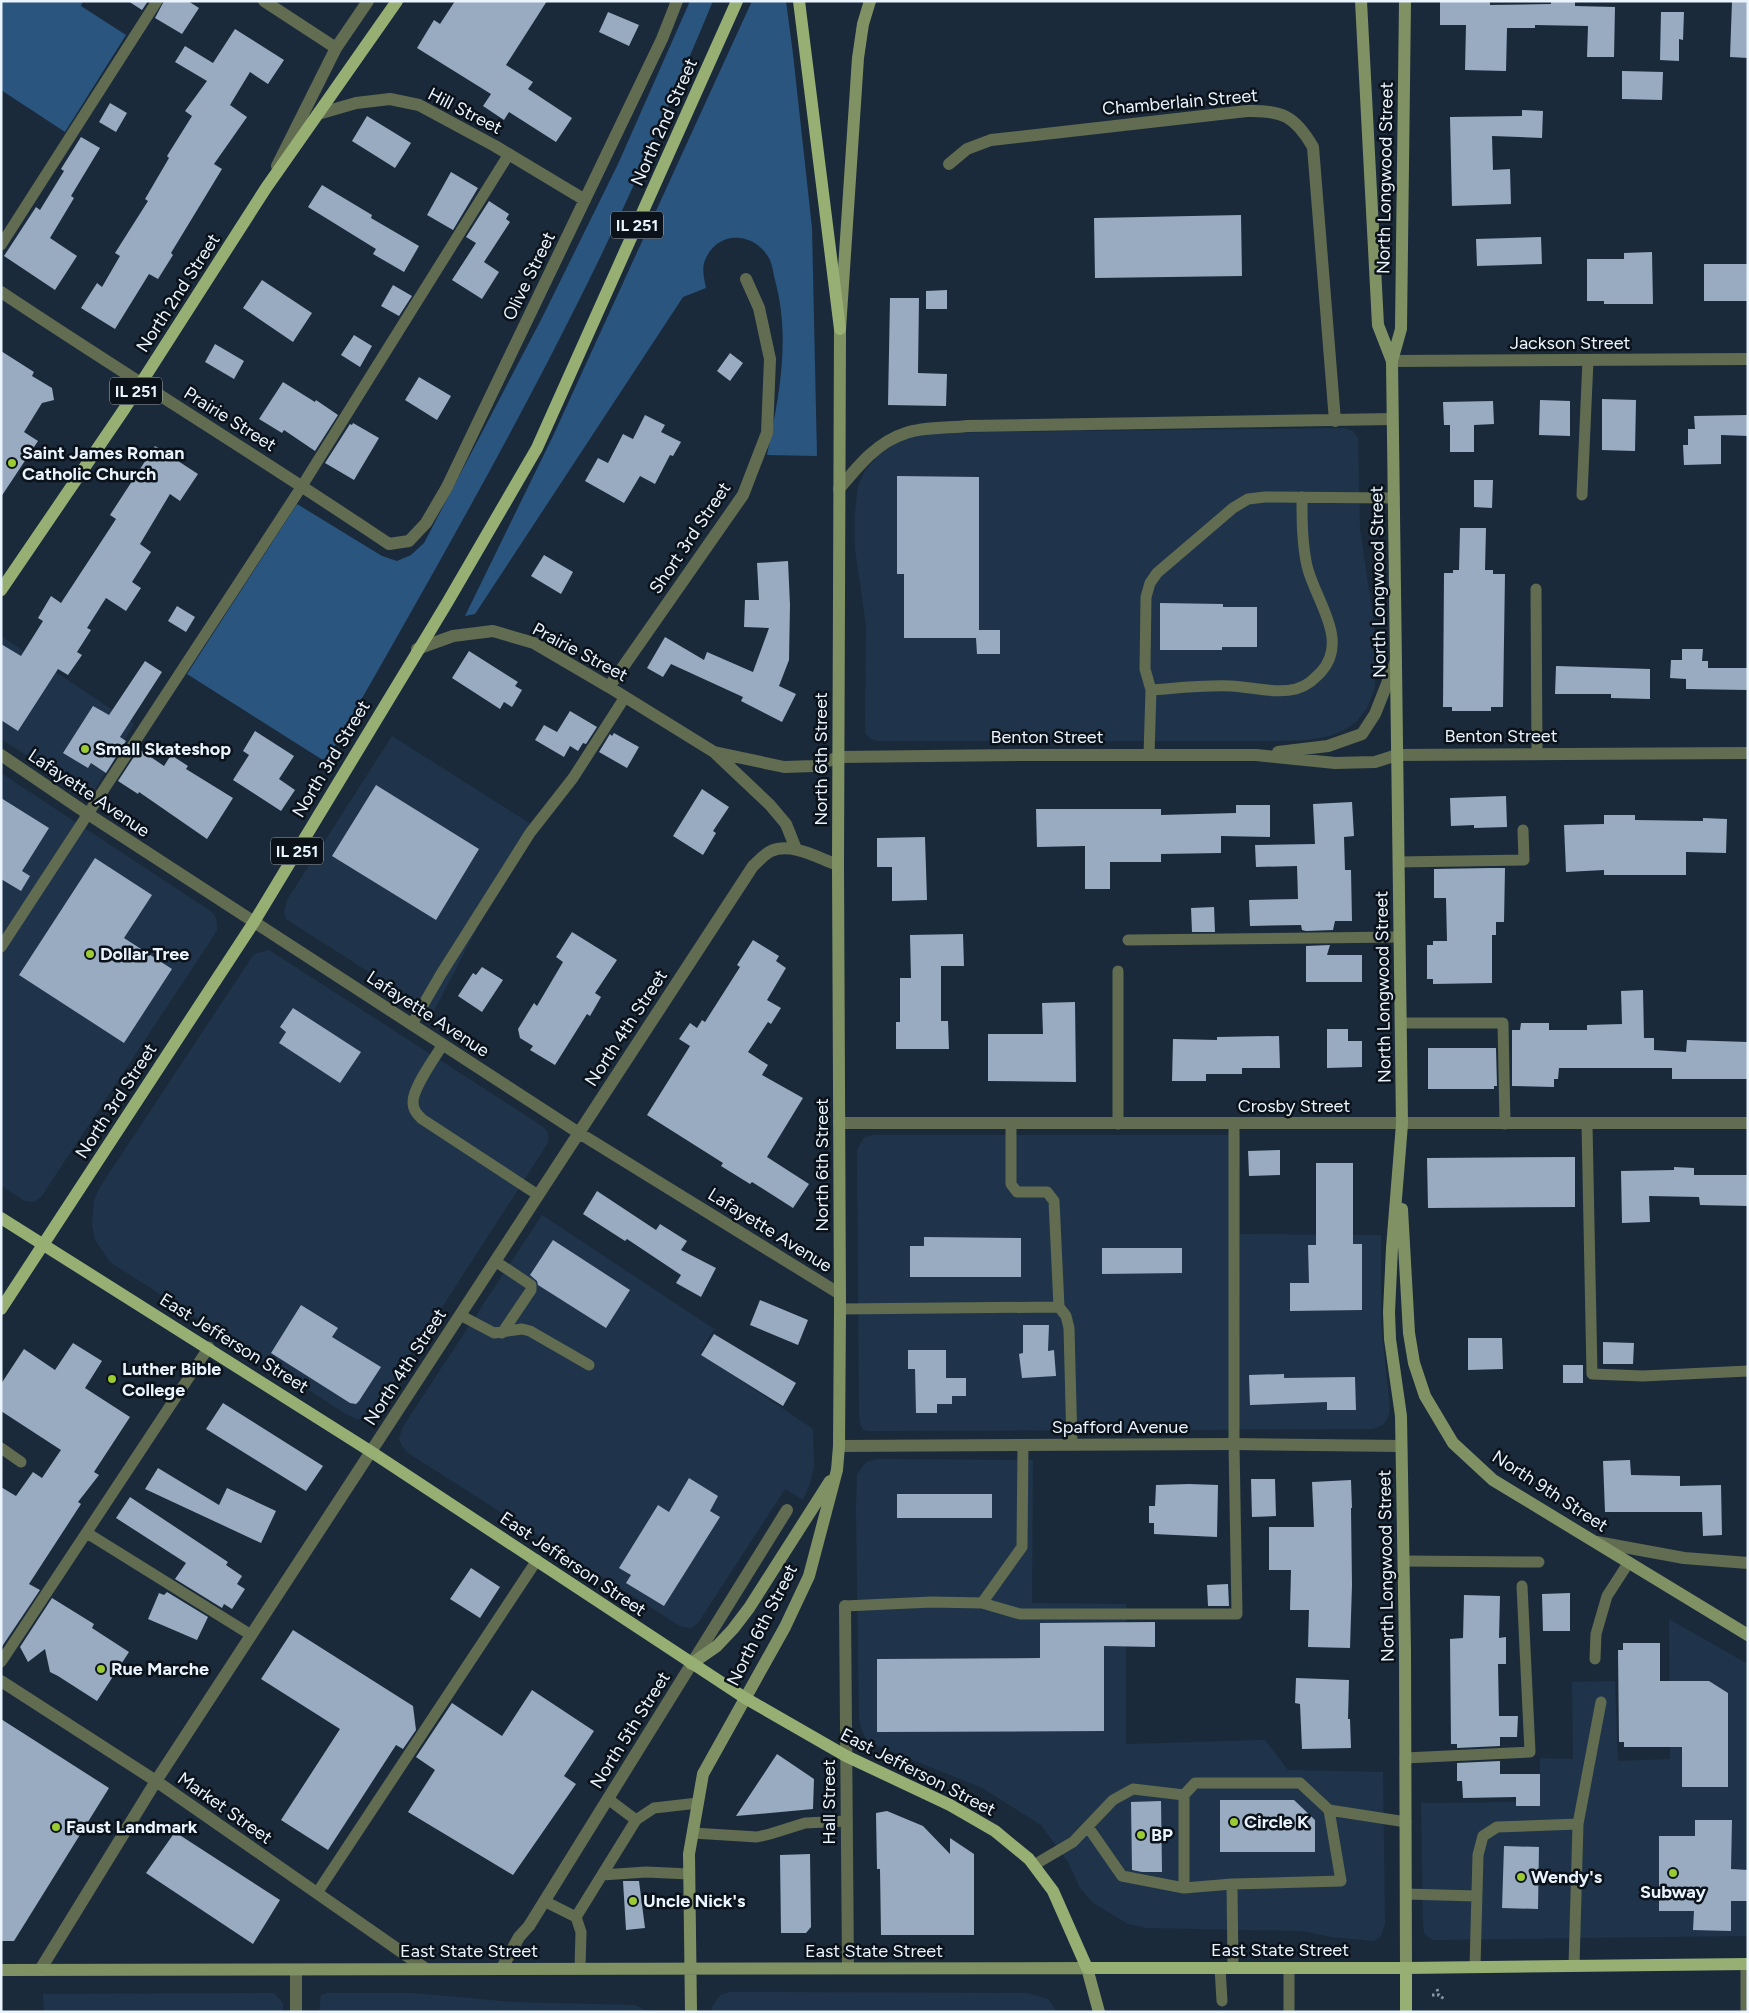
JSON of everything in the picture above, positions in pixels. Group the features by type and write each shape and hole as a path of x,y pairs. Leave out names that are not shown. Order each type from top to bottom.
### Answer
{"main road":[{"name":"North 2nd Street","path":"1,590 141,383 266,188 397,1"},
{"name":"North 2nd Street","path":"536,448 737,1"},
{"path":"799,1 840,329"},
{"name":"North 6th Street","path":"691,2012 689,1854 703,1774 785,1627 809,1576 837,1470 839,1446 840,1309 838,865 840,329 858,58 863,24 870,1"},
{"path":"1361,1 1378,325 1392,361"},
{"name":"North Longwood Street","path":"1405,1 1401,329 1392,361 1402,1124 1389,1312 1390,1339 1401,1416 1404,1561 1406,1968"},
{"name":"North 3rd Street","path":"1,1309 254,922 447,602 536,448"},
{"name":"North Longwood Street","path":"1400,1164 1404,1256"},
{"name":"East Jefferson Street","path":"1,1218 209,1347 745,1698 846,1756 950,1805 996,1831 1029,1859 1053,1891 1087,1968"},
{"name":"North 9th Street","path":"1404,1256 1408,1333 1414,1362 1425,1396 1453,1444 1493,1480 1748,1635"},
{"path":"691,1664 717,1646 749,1608 837,1470"},
{"name":"East State Street","path":"1,1970 1406,1968 1747,1964"},
{"path":"1087,1968 1099,2012"},
{"path":"1406,1968 1406,2012"}],"street":[{"path":"264,1 336,48"},
{"name":"North 2nd Street","path":"266,188 336,48 368,1"},
{"name":"Olive Street","path":"389,544 409,542 426,523 447,487 662,39 677,1"},
{"name":"Hill Street","path":"318,114 356,103 390,99 419,105 509,154 585,200"},
{"name":"Chamberlain Street","path":"948,164 967,149 991,140 1247,111 1266,110 1285,115 1303,129 1313,146 1336,421"},
{"name":"Short 3rd Street","path":"609,687 742,495 766,433 770,359 759,308 746,279"},
{"name":"Prairie Street","path":"1,292 389,544"},
{"name":"Jackson Street","path":"1392,361 1748,359"},
{"path":"839,489 860,463 883,444 907,432 968,426 1392,419"},
{"name":"Prairie Street","path":"417,649 454,636 493,631 534,643 714,752 770,805 786,824 796,849"},
{"name":"Benton Street","path":"1256,755 1328,746 1362,734 1375,714 1397,658"},
{"name":"Prairie Street","path":"714,752 784,767 814,766 839,757"},
{"name":"Benton Street","path":"839,757 1256,755 1335,763 1375,762 1397,754 1748,753"},
{"name":"Lafayette Avenue","path":"1,755 88,814 579,1133 840,1294"},
{"name":"North 4th Street","path":"40,1970 156,1781 753,866 769,852 781,848 796,849 838,865"},
{"name":"Crosby Street","path":"839,1123 1748,1123"},
{"name":"Spafford Avenue","path":"839,1446 1234,1444 1401,1446"},
{"name":"North 5th Street","path":"502,1968 787,1510"},
{"path":"1597,1542 1684,1558 1748,1563"},
{"name":"Hall Street","path":"845,1606 848,1968"},
{"name":"Market Street","path":"1,1681 156,1781 426,1969"},
{"path":"296,1970 296,2012"}],"lane":[{"path":"1,245 157,1"},
{"path":"1,947 302,486 509,154"},
{"path":"1582,495 1588,360"},
{"path":"1149,755 1151,690 1145,669 1146,596 1150,583 1157,573 1233,508 1248,499 1265,497 1394,498"},
{"path":"1151,690 1193,686 1233,686 1274,690 1295,689 1311,683 1327,665 1334,645 1327,618 1307,567 1303,540 1302,497"},
{"path":"1536,589 1537,754"},
{"path":"412,1024 440,974 530,833 573,778 626,697"},
{"path":"1398,862 1524,860 1523,830"},
{"path":"1128,940 1399,937"},
{"path":"1118,971 1118,1124"},
{"path":"1401,1023 1503,1023 1505,1124"},
{"path":"443,1044 414,1093 413,1103 415,1112 422,1119 538,1194"},
{"path":"1011,1123 1011,1184 1017,1192 1047,1192 1054,1201 1059,1307 1066,1316 1069,1328 1072,1444"},
{"path":"845,1606 932,1602 982,1603 1020,1614 1237,1614 1234,1444 1234,1124"},
{"path":"1587,1124 1592,1374 1643,1376 1748,1371"},
{"path":"495,1261 531,1285 531,1290 502,1333"},
{"path":"840,1309 1059,1307"},
{"path":"460,1315 494,1333 522,1329 530,1330 589,1365"},
{"path":"1,1662 209,1347"},
{"path":"982,1603 1022,1547 1023,1445"},
{"path":"1,1448 21,1462"},
{"path":"87,1533 251,1635"},
{"path":"317,1893 536,1560"},
{"path":"1404,1561 1539,1562"},
{"path":"1595,1659 1596,1634 1607,1596 1628,1562"},
{"path":"1405,1758 1530,1752 1522,1586"},
{"path":"1574,1965 1578,1824 1601,1702"},
{"path":"1184,1888 1184,1795 1195,1783 1300,1783 1329,1810 1406,1822"},
{"path":"1034,1865 1073,1842 1113,1800 1133,1789 1184,1795"},
{"path":"608,1799 636,1820"},
{"path":"576,1916 636,1820 654,1808 698,1802"},
{"path":"1088,1827 1122,1876 1184,1888 1232,1884 1341,1881 1329,1810"},
{"path":"693,1833 757,1837 805,1823 847,1821"},
{"path":"1475,1967 1478,1855 1483,1836 1497,1827 1578,1824"},
{"path":"602,1875 646,1872 689,1874"},
{"path":"1222,2001 1232,1884"},
{"path":"1406,1894 1476,1896"},
{"path":"544,1900 576,1916 581,1932 580,1968"},
{"path":"1746,2012 1747,1964"},
{"path":"1288,1968 1289,2012"}],"path":[{"path":"1437,1989 1439,1995 1444,1999"},
{"path":"1432,1995 1439,1995"}],"shaded area":[{"path":"1,1 83,1 81,6 126,35 65,132 1,90"},
{"path":"690,1 713,1 627,201 570,318 451,542 326,762 187,674 297,504 382,556 397,561 411,555 424,543 543,316 618,164"},
{"path":"752,1 786,1 812,228 817,456 767,455 782,368 783,346 780,302 770,260 761,247 744,239 727,239 711,249 704,261 703,273 706,288 683,297 475,614 465,616 553,436"},
{"path":"1344,428 1353,431 1358,438 1360,529 1375,632 1375,688 1367,708 1356,722 1344,730 1330,736 1308,740 1280,741 878,741 871,739 865,733 866,625 855,548 855,512 858,486 865,470 879,455 896,443 918,433"},
{"path":"1,636 134,724 91,796 1,739"},
{"path":"392,736 531,824 433,1013 286,919 284,912 287,900"},
{"path":"1,773 212,912 216,918 217,925 217,930 213,937 41,1197 34,1202 25,1201 1,1186"},
{"path":"269,950 542,1126 548,1133 548,1142 544,1149 376,1410 367,1419 356,1419 346,1414 110,1262 95,1240 92,1225 94,1200 100,1187 254,954"},
{"path":"873,1135 1240,1135 1240,1234 1381,1235 1381,1323 1390,1408 1388,1418 1383,1425 1373,1429 863,1430 859,1413 857,1150 864,1137"},
{"path":"542,1215 714,1329 700,1353 813,1429 814,1467 810,1484 803,1500 785,1489 698,1623 691,1628 680,1626 408,1453 399,1439 402,1428"},
{"path":"877,1459 1033,1460 1032,1603 1126,1604 1126,1744 1265,1740 1288,1770 1383,1772 1385,1924 1381,1936 1374,1941 1331,1937 1303,1931 1147,1928 1128,1924 1093,1903 1080,1888 1068,1862 1041,1825 982,1788 868,1742 862,1731 859,1718 857,1475 867,1462"},
{"path":"1669,1619 1748,1664 1748,1936 1433,1940 1427,1936 1424,1933 1423,1923 1421,1803 1540,1802 1540,1758 1573,1759 1572,1682 1615,1681 1618,1761 1670,1759"},
{"path":"729,1992 1027,1993 1048,1999 1057,2012 712,2012 712,2007 720,1995"},
{"path":"274,1993 283,2003 283,2012 44,2012 43,1994"},
{"path":"327,1993 413,1993 513,2002 635,2005 649,2012 319,2012 321,1995"}],"building":[{"path":"128,1 148,1 142,10"},
{"path":"164,1 188,1 199,8 182,34 155,18"},
{"path":"455,1 547,1 506,65 533,82 528,89 572,118 556,142 509,112 504,120 483,106 491,94 417,48 434,20 440,24"},
{"path":"1440,1 1490,1 1490,5 1551,4 1551,1 1575,1 1575,6 1615,7 1614,57 1587,57 1588,26 1535,25 1535,28 1507,28 1506,71 1465,70 1466,25 1440,25"},
{"path":"1732,1 1748,1 1748,58 1730,57"},
{"path":"608,12 639,25 629,46 599,32"},
{"path":"1661,12 1684,12 1683,40 1679,39 1679,61 1660,60"},
{"path":"235,29 284,60 268,84 250,72 230,105 247,117 214,164 222,169 171,253 173,255 158,279 149,274 115,329 81,308 97,283 102,287 120,256 115,253 148,201 145,199 169,158 167,156 192,116 185,111 207,81 175,62 185,46 213,63"},
{"path":"1622,71 1663,72 1662,100 1622,99"},
{"path":"110,103 127,113 116,132 99,122"},
{"path":"1522,110 1543,111 1542,138 1492,136 1493,170 1510,169 1511,204 1452,206 1450,117 1522,116"},
{"path":"367,116 411,143 395,168 352,141"},
{"path":"81,137 100,148 71,196 74,198 50,238 77,256 55,290 4,256 36,207 40,210 64,171 61,169"},
{"path":"451,172 478,188 453,230 427,215"},
{"path":"322,185 372,215 371,218 419,246 404,272 373,254 376,249 308,207"},
{"path":"489,201 509,214 506,219 510,222 484,262 499,272 482,299 452,280 476,243 466,237"},
{"path":"1241,215 1242,276 1095,278 1094,218"},
{"path":"1541,237 1542,264 1477,266 1476,239"},
{"path":"1652,252 1653,304 1604,304 1604,301 1587,301 1587,259 1624,259 1624,253"},
{"path":"1704,264 1748,264 1748,301 1704,301"},
{"path":"262,280 312,313 293,342 243,308"},
{"path":"393,285 412,296 399,316 381,306"},
{"path":"947,290 947,309 926,309 926,291"},
{"path":"890,298 919,298 918,373 947,374 946,406 888,405"},
{"path":"354,335 372,346 360,367 341,355"},
{"path":"215,344 244,361 234,379 205,362"},
{"path":"1,351 34,372 32,376 52,388 54,400 42,403 24,432 38,441 1,497"},
{"path":"730,353 743,363 730,381 717,371"},
{"path":"419,377 451,396 437,420 405,400"},
{"path":"283,382 315,402 316,400 338,415 315,451 284,430 282,433 259,419"},
{"path":"1602,399 1636,400 1635,451 1602,450"},
{"path":"1540,400 1570,401 1570,436 1539,435"},
{"path":"1493,401 1494,424 1474,425 1474,452 1450,452 1450,425 1444,425 1443,402"},
{"path":"645,415 665,425 661,432 681,442 673,456 670,455 655,484 640,476 624,503 585,481 598,458 608,463 623,434 633,439"},
{"path":"1748,415 1748,436 1721,435 1721,464 1684,465 1683,445 1688,445 1688,429 1695,429 1694,416"},
{"path":"353,423 379,438 354,480 325,463 350,424 352,425"},
{"path":"155,446 198,474 180,501 170,494 140,544 151,552 132,582 141,588 126,611 106,598 87,628 91,630 77,652 82,655 68,675 58,669 18,731 1,720 1,644 21,656 43,621 38,618 51,596 61,603 116,519 110,515"},
{"path":"897,476 979,477 979,630 1000,630 1000,654 977,654 976,638 904,638 904,574 897,574"},
{"path":"1474,480 1493,480 1492,508 1474,507"},
{"path":"1460,528 1486,528 1485,570 1493,570 1493,574 1505,574 1503,707 1491,707 1491,711 1452,711 1452,707 1443,707 1444,573 1453,573 1453,570 1459,570"},
{"path":"544,555 573,572 561,594 531,576"},
{"path":"788,561 790,605 789,660 779,686 796,694 782,722 741,701 743,697 671,664 663,677 647,668 665,637 704,660 707,652 753,672 769,628 744,627 745,600 759,600 757,563"},
{"path":"1160,603 1223,604 1223,607 1257,607 1257,647 1222,647 1222,650 1160,650"},
{"path":"177,606 195,617 186,632 168,621"},
{"path":"1682,649 1703,649 1702,661 1708,661 1708,668 1748,668 1748,690 1686,689 1686,679 1670,678 1671,660 1682,660"},
{"path":"469,651 518,682 515,686 522,690 512,707 504,702 500,709 452,678"},
{"path":"145,661 162,672 120,737 126,741 106,773 91,763 88,768 63,753 93,706 109,715"},
{"path":"1556,666 1650,669 1650,699 1611,698 1611,694 1555,694"},
{"path":"570,711 597,727 586,744 583,743 578,751 570,746 564,757 535,740 544,725 557,732"},
{"path":"255,731 294,756 279,779 295,790 281,811 233,780 249,755 243,751"},
{"path":"614,733 639,747 627,768 599,752 610,734 612,736"},
{"path":"139,749 164,766 171,755 188,766 186,769 233,798 207,839 139,792 138,794 118,781"},
{"path":"376,785 479,849 436,920 332,856"},
{"path":"702,789 729,807 713,831 716,833 703,855 673,836"},
{"path":"1506,796 1507,827 1474,828 1474,825 1451,826 1450,798"},
{"path":"1,798 49,828 22,871 30,876 21,891 1,879"},
{"path":"1352,802 1354,836 1344,837 1345,870 1351,870 1352,921 1335,921 1333,930 1306,931 1302,930 1301,925 1250,926 1249,900 1298,899 1297,866 1256,867 1255,845 1315,844 1313,804"},
{"path":"1236,805 1270,805 1270,837 1221,836 1221,853 1161,854 1161,862 1110,862 1110,889 1085,889 1085,846 1037,847 1036,809 1161,809 1161,815 1236,813"},
{"path":"1604,815 1635,815 1635,820 1703,821 1703,818 1727,819 1726,853 1686,852 1686,875 1604,875 1604,870 1566,872 1564,825 1604,824"},
{"path":"925,837 927,900 892,901 892,867 877,867 877,838"},
{"name":"Dollar Tree","path":"95,858 152,895 124,938 172,969 124,1043 19,975"},
{"path":"1505,868 1504,922 1496,922 1496,935 1492,935 1492,983 1433,984 1433,979 1427,979 1427,945 1433,945 1433,941 1447,941 1446,898 1434,898 1434,869"},
{"path":"1214,907 1215,932 1192,932 1191,908"},
{"path":"572,932 617,960 595,993 601,997 590,1016 587,1014 555,1065 530,1050 533,1046 520,1038 518,1029 534,1003 537,1006 563,962 556,957"},
{"path":"963,934 964,966 941,966 941,1021 948,1021 949,1049 896,1049 896,1022 900,1022 900,978 911,978 910,935"},
{"path":"753,940 779,956 776,961 786,968 767,1000 781,1008 771,1024 768,1022 748,1052 768,1065 762,1075 803,1098 767,1157 809,1184 793,1208 752,1182 750,1184 721,1166 723,1163 647,1115 690,1046 679,1039 690,1023 697,1028 702,1020 705,1022 740,967 737,965"},
{"path":"1330,945 1327,955 1362,955 1362,982 1306,982 1306,946"},
{"path":"482,967 503,980 482,1012 458,996 473,973 476,975"},
{"path":"1643,990 1644,1038 1654,1038 1654,1050 1686,1052 1687,1040 1748,1042 1748,1079 1672,1079 1672,1068 1559,1068 1558,1079 1554,1079 1554,1087 1512,1086 1512,1030 1520,1030 1521,1023 1549,1023 1549,1030 1587,1030 1587,1025 1622,1024 1621,991"},
{"path":"1075,1002 1076,1082 988,1081 988,1034 1043,1034 1042,1003"},
{"path":"293,1008 361,1052 340,1083 279,1043 286,1032 280,1027"},
{"path":"1327,1029 1348,1029 1348,1041 1362,1041 1362,1067 1327,1068"},
{"path":"1279,1036 1280,1068 1242,1068 1242,1074 1206,1074 1206,1081 1172,1081 1173,1039 1217,1040 1217,1037"},
{"path":"1428,1048 1496,1048 1497,1086 1494,1086 1494,1089 1428,1089"},
{"path":"1280,1150 1280,1175 1249,1176 1248,1151"},
{"path":"1575,1157 1575,1207 1428,1208 1427,1158"},
{"path":"1316,1163 1353,1163 1353,1244 1362,1244 1362,1310 1290,1311 1290,1283 1309,1283 1308,1245 1316,1245"},
{"path":"1674,1167 1694,1168 1694,1175 1748,1175 1748,1206 1700,1205 1699,1197 1649,1196 1650,1222 1622,1223 1621,1171 1674,1170"},
{"path":"597,1191 656,1230 660,1224 687,1241 681,1250 716,1268 701,1297 676,1283 681,1275 627,1239 625,1241 583,1214"},
{"path":"924,1237 1021,1238 1021,1277 910,1277 910,1246 924,1246"},
{"path":"553,1240 630,1290 606,1328 538,1285 537,1281 530,1275"},
{"path":"1102,1248 1182,1248 1182,1273 1102,1274"},
{"path":"760,1300 808,1320 798,1345 750,1325"},
{"path":"301,1305 338,1328 332,1337 381,1367 356,1404 350,1403 271,1353"},
{"path":"1023,1325 1049,1325 1048,1351 1054,1350 1056,1376 1022,1378 1019,1354 1023,1353"},
{"path":"714,1334 796,1383 783,1406 701,1355"},
{"path":"1468,1338 1502,1338 1503,1369 1468,1370"},
{"path":"1603,1342 1634,1343 1633,1364 1603,1364"},
{"path":"73,1343 102,1361 85,1388 130,1417 94,1472 99,1475 78,1502 81,1504 29,1584 40,1590 1,1648 1,1487 16,1496 33,1472 42,1478 61,1450 1,1411 1,1384 24,1349 55,1370"},
{"path":"908,1350 946,1350 946,1378 966,1378 966,1396 952,1396 952,1404 937,1404 937,1413 916,1413 915,1369 908,1369"},
{"path":"1563,1365 1583,1365 1583,1383 1563,1383"},
{"path":"1284,1374 1284,1378 1355,1377 1356,1410 1327,1410 1327,1402 1250,1405 1249,1375"},
{"path":"223,1403 323,1466 306,1491 206,1429"},
{"path":"1630,1460 1631,1475 1680,1476 1680,1486 1721,1485 1722,1535 1703,1536 1702,1512 1605,1512 1603,1461"},
{"path":"158,1468 219,1505 227,1488 276,1511 261,1543 145,1489"},
{"path":"689,1478 718,1496 710,1511 720,1517 664,1606 626,1583 631,1575 619,1568 658,1505 669,1512"},
{"path":"1251,1479 1275,1479 1276,1516 1252,1517"},
{"path":"1351,1480 1352,1585 1350,1648 1308,1647 1309,1610 1290,1610 1291,1570 1269,1570 1269,1527 1314,1527 1312,1482"},
{"path":"1156,1485 1218,1485 1217,1537 1154,1534 1154,1523 1149,1523 1149,1506 1155,1506"},
{"path":"897,1494 992,1494 992,1518 897,1518"},
{"path":"130,1497 228,1562 226,1565 242,1576 237,1584 245,1589 232,1609 224,1604 222,1608 175,1579 186,1563 116,1518"},
{"path":"471,1568 500,1587 480,1618 450,1599"},
{"path":"1228,1584 1229,1606 1208,1606 1207,1585"},
{"path":"167,1592 208,1617 197,1640 148,1619 159,1593 164,1595"},
{"path":"1570,1593 1570,1631 1543,1631 1542,1594"},
{"path":"1464,1595 1500,1596 1499,1638 1506,1637 1506,1664 1498,1664 1499,1716 1518,1716 1517,1737 1500,1737 1500,1746 1457,1748 1457,1744 1451,1744 1450,1639 1463,1638"},
{"path":"52,1598 94,1624 92,1628 129,1652 97,1701 50,1672 45,1649 28,1662 20,1647"},
{"path":"1155,1622 1155,1647 1104,1646 1104,1731 877,1732 877,1659 1040,1658 1040,1623"},
{"path":"293,1630 413,1706 416,1730 403,1749 396,1745 328,1850 281,1820 340,1729 261,1679"},
{"path":"1623,1643 1660,1643 1660,1681 1709,1681 1728,1693 1728,1787 1682,1787 1682,1747 1624,1747 1624,1742 1619,1742 1618,1650 1623,1650"},
{"path":"1296,1678 1349,1680 1348,1719 1350,1719 1351,1748 1302,1749 1300,1704 1295,1703"},
{"path":"532,1690 594,1731 564,1776 576,1784 513,1875 408,1812 435,1770 416,1757 452,1703 502,1736"},
{"name":"Faust Landmark","path":"1,1719 109,1788 14,1941 1,1941"},
{"path":"777,1754 814,1779 813,1809 736,1816"},
{"path":"1500,1761 1500,1774 1540,1774 1540,1806 1516,1806 1516,1797 1463,1798 1462,1781 1457,1781 1457,1763"},
{"path":"1220,1800 1294,1800 1315,1820 1315,1852 1220,1852"},
{"path":"1161,1801 1162,1872 1132,1870 1131,1802"},
{"path":"887,1811 923,1826 950,1854 950,1838 974,1854 974,1935 881,1935 880,1869 877,1869 876,1813"},
{"path":"1695,1820 1732,1820 1731,1869 1748,1870 1748,1901 1731,1901 1731,1931 1693,1930 1694,1911 1659,1911 1659,1836 1695,1836"},
{"path":"175,1832 280,1900 253,1944 146,1873"},
{"name":"Wendy's","path":"1504,1846 1539,1847 1538,1909 1502,1908"},
{"path":"810,1854 811,1927 806,1933 781,1933 780,1855"},
{"name":"Uncle Nick's","path":"623,1881 639,1881 645,1928 626,1930"}],"place":[{"name":"Saint James Roman Catholic Church","path":"12,463"},
{"name":"Small Skateshop","path":"85,749"},
{"name":"Dollar Tree","path":"90,954"},
{"name":"Luther Bible College","path":"112,1379"},
{"name":"Rue Marche","path":"101,1669"},
{"name":"Circle K","path":"1234,1822"},
{"name":"Faust Landmark","path":"56,1827"},
{"name":"BP","path":"1141,1835"},
{"name":"Subway","path":"1673,1873"},
{"name":"Wendy's","path":"1521,1877"},
{"name":"Uncle Nick's","path":"633,1901"}]}
